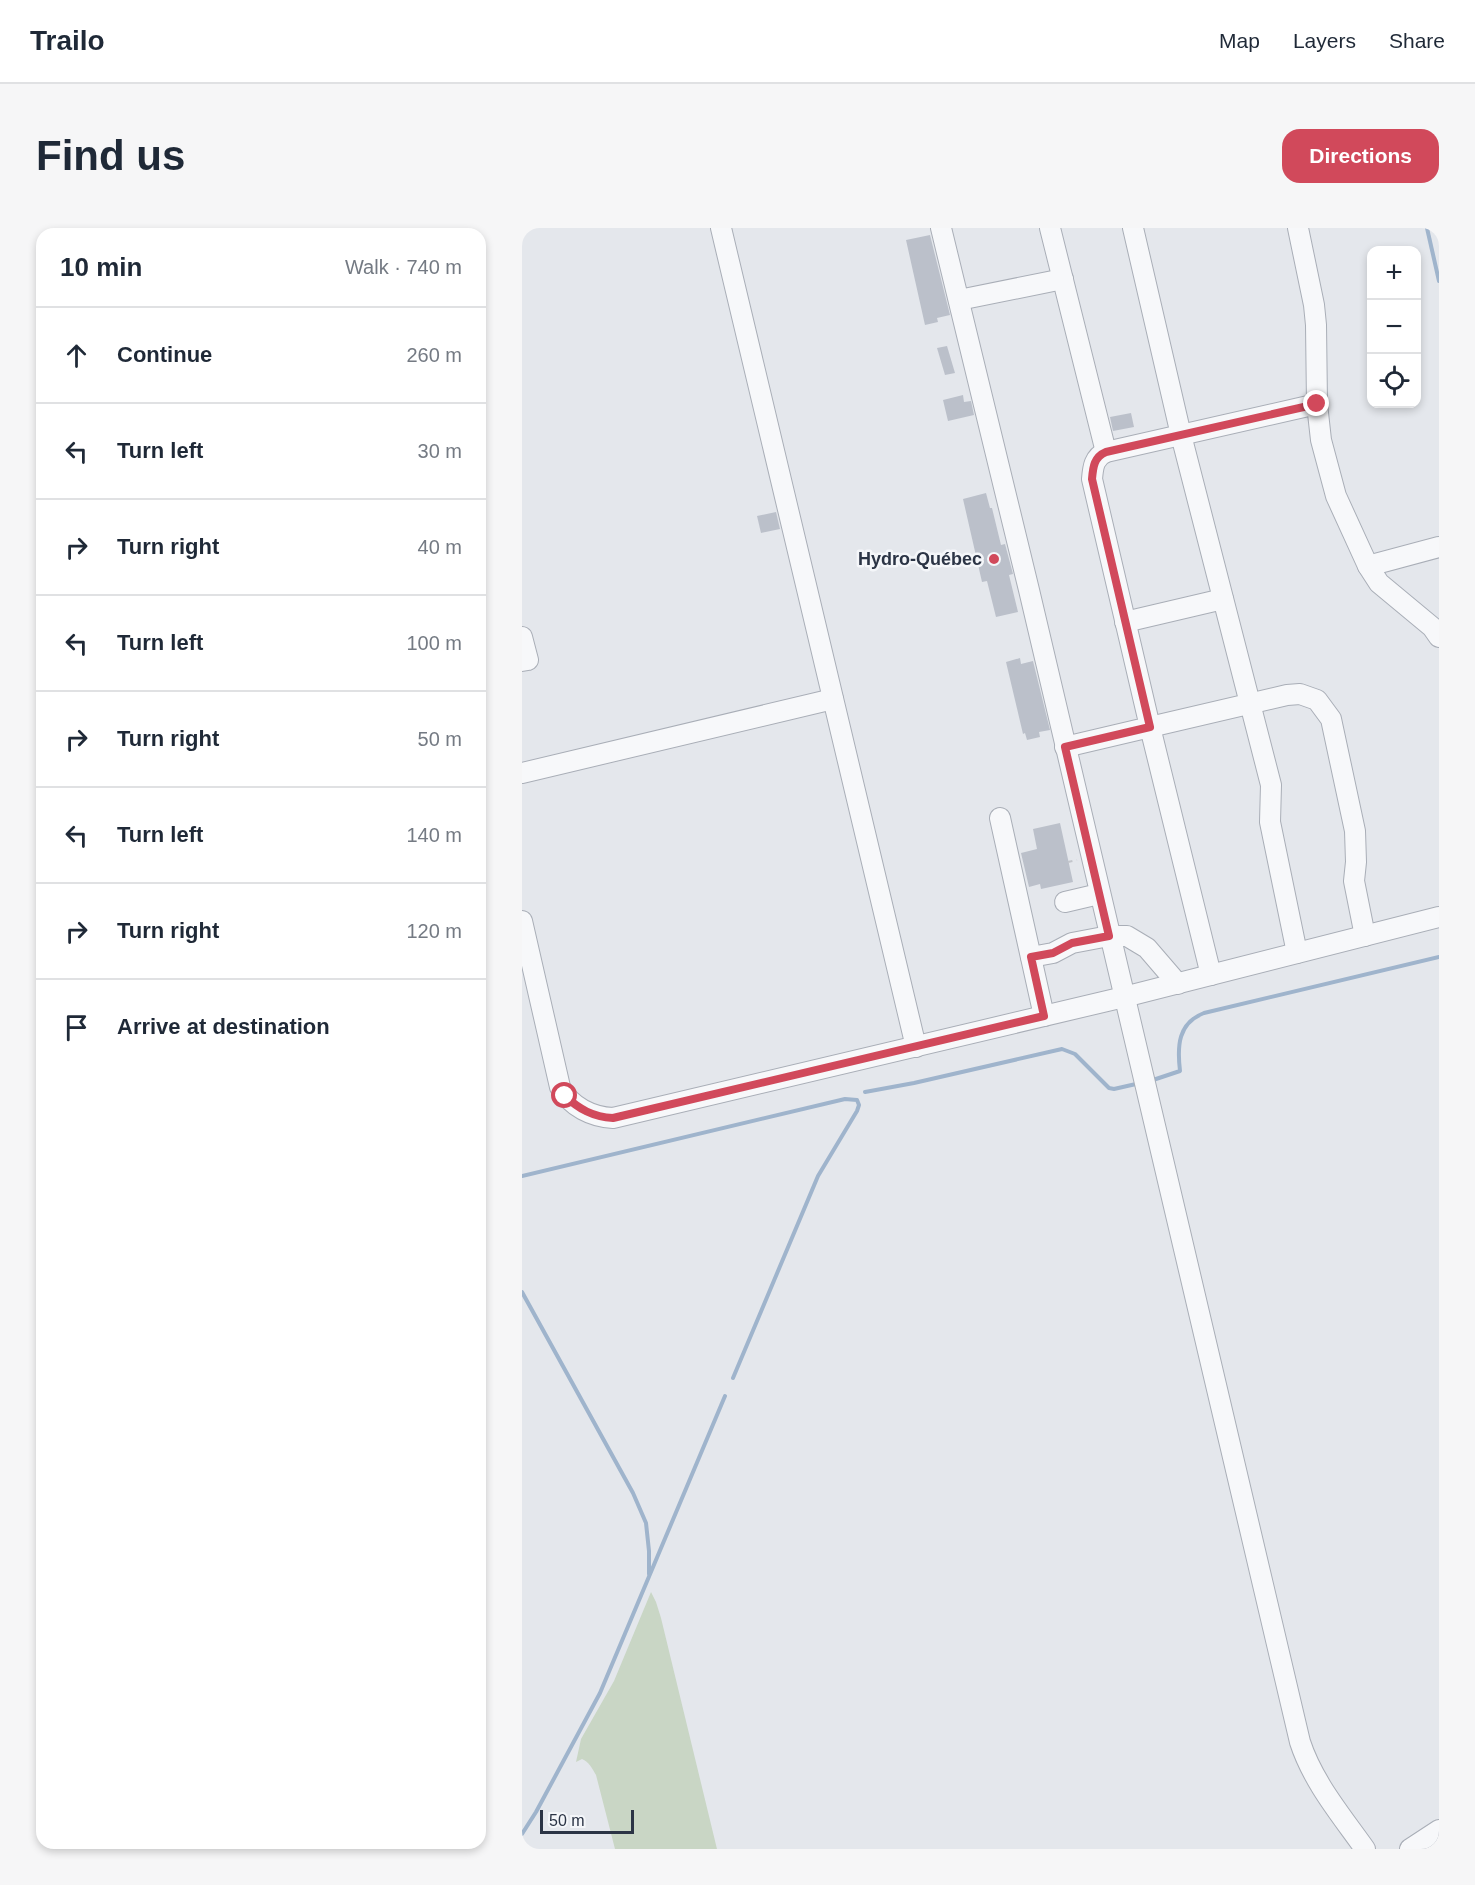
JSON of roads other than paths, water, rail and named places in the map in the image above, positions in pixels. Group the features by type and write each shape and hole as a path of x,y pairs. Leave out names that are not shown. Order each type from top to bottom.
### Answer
{"street":[{"path":"721,228 916,1047"},
{"path":"941,228 1300,1742 1316,1780 1365,1849"},
{"path":"1050,228 1106,452"},
{"path":"1133,228 1181,435 1271,784 1270,822 1297,953"},
{"path":"1298,228 1310,277 1316,326 1317,404 1321,440 1336,496 1368,566 1388,593 1432,627 1439,637"},
{"path":"959,300 1063,279"},
{"path":"1211,975 1092,479 1096,460 1100,454 1106,452 1317,404"},
{"path":"1368,566 1439,547"},
{"path":"1125,622 1223,599"},
{"path":"522,637 528,660 522,661"},
{"path":"1065,747 1287,694 1300,694 1317,700 1331,719 1355,831 1354,881 1365,936"},
{"path":"522,773 833,699"},
{"path":"1000,818 1044,1016"},
{"path":"1065,902 1099,894"},
{"path":"522,921 560,1088 575,1105 600,1118 613,1118 1178,984 1439,917"},
{"path":"1031,957 1053,953 1072,943 1109,936 1127,936 1147,948 1178,984"},
{"path":"1410,1849 1439,1830"}],"waterway":[{"path":"1427,228 1439,281"},
{"path":"1153,1080 1180,1071 1181,1036 1189,1023 1204,1013 1439,957"},
{"path":"865,1092 1062,1049 1075,1054 1109,1088 1136,1084"},
{"path":"522,1176 845,1099 857,1100 859,1105 857,1111 818,1176 733,1378"},
{"path":"522,1292 633,1493 646,1523 649,1574"},
{"path":"522,1834 600,1693 725,1396"}],"place":[{"name":"Hydro-Québec","path":"994,559"}]}
